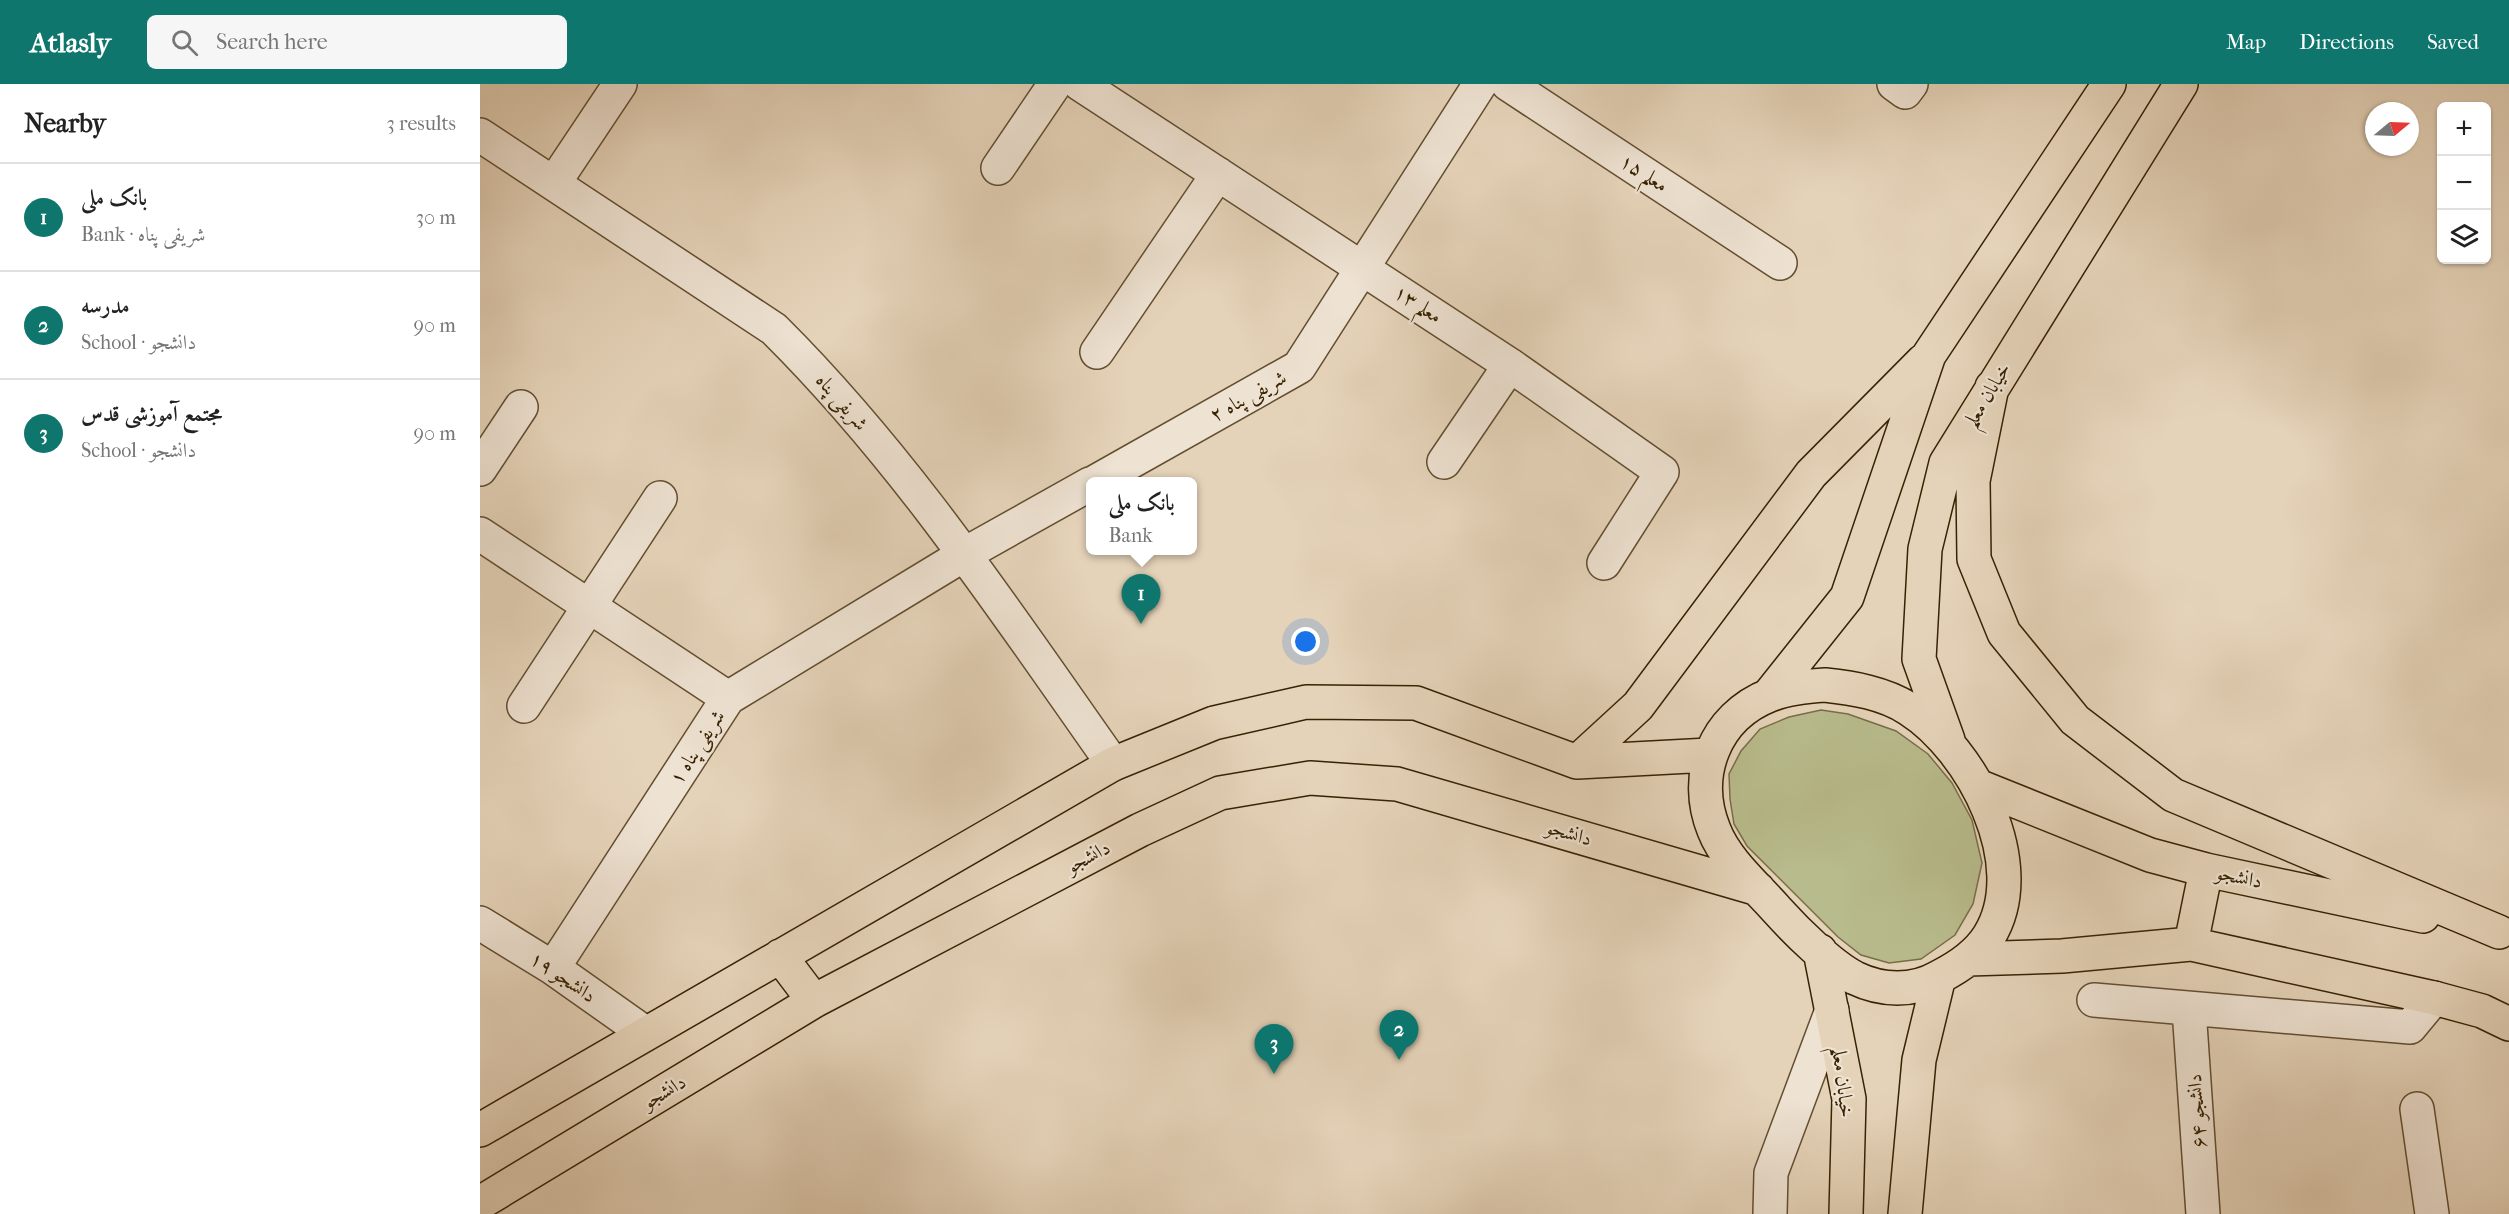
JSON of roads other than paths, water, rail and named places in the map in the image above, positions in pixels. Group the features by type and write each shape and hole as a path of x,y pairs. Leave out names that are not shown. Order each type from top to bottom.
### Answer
{"main road":[{"path":"1577,762 1638,706 1811,474 1929,356 2109,84"},
{"name":"خیابان معلم","path":"1948,742 1919,660 1925,549 1946,463 2181,84"},
{"path":"1769,695 1847,597 1929,356"},
{"path":"1992,387 1973,481 1974,559 2004,633 2074,720 2173,795 2504,934"},
{"path":"1825,685 1867,691 1908,708 1929,723 1948,742 1978,786 1994,823 2003,873 2003,899 1998,917 1989,936 1968,959 1939,978 1923,986 1901,988 1878,986 1853,977 1820,951 1788,922 1730,856 1714,831 1706,804 1709,755 1732,721 1749,707 1769,695 1801,687 1825,685"},
{"path":"480,1130 1113,764 1214,723 1306,702 1416,703 1577,762 1709,755"},
{"name":"دانشجو","path":"480,1203 814,1001 1140,830 1220,793 1310,778 1397,784 1758,889"},
{"name":"دانشجو","path":"1978,786 2150,855 2206,870 2504,934"},
{"path":"2191,944 2206,870"},
{"path":"1968,959 2062,956 2191,944 2434,998 2482,1011 2509,1024"},
{"name":"خیابان معلم","path":"1820,951 1849,1099 1846,1214"},
{"path":"780,956 814,1001"},
{"path":"1905,1214 1919,1060 1939,978"}],"street":[{"path":"554,183 620,84"},
{"path":"998,168 1055,84"},
{"name":"معلم ۱۳","path":"1080,84 1510,365 1662,472 1604,563"},
{"name":"شریفی پناه ۲","path":"1104,477 1299,367 1480,84"},
{"name":"معلم ۱۵","path":"1508,84 1780,263"},
{"name":"شریفی پناه","path":"480,135 774,329 806,361 876,441 965,554 1113,764"},
{"path":"1097,352 1218,174"},
{"path":"1444,462 1510,365"},
{"path":"480,469 521,407"},
{"path":"965,554 1086,486"},
{"path":"524,706 660,498"},
{"path":"480,534 728,698"},
{"name":"شریفی پناه ۱","path":"553,968 728,698 965,554"},
{"name":"دانشجو ۱۹","path":"480,923 553,968 645,1033"},
{"path":"2094,1000 2410,1027 2434,998"},
{"name":"دانشجو ۶۴","path":"2189,1008 2203,1214"},
{"path":"1770,1214 1771,1173 1832,1010"},
{"path":"2417,1108 2432,1214"}],"place":[{"name":"بانک ملی","path":"1141,624"},
{"name":"مدرسه","path":"1399,1060"},
{"name":"مجتمع آموزشی قدس","path":"1274,1074"}]}
